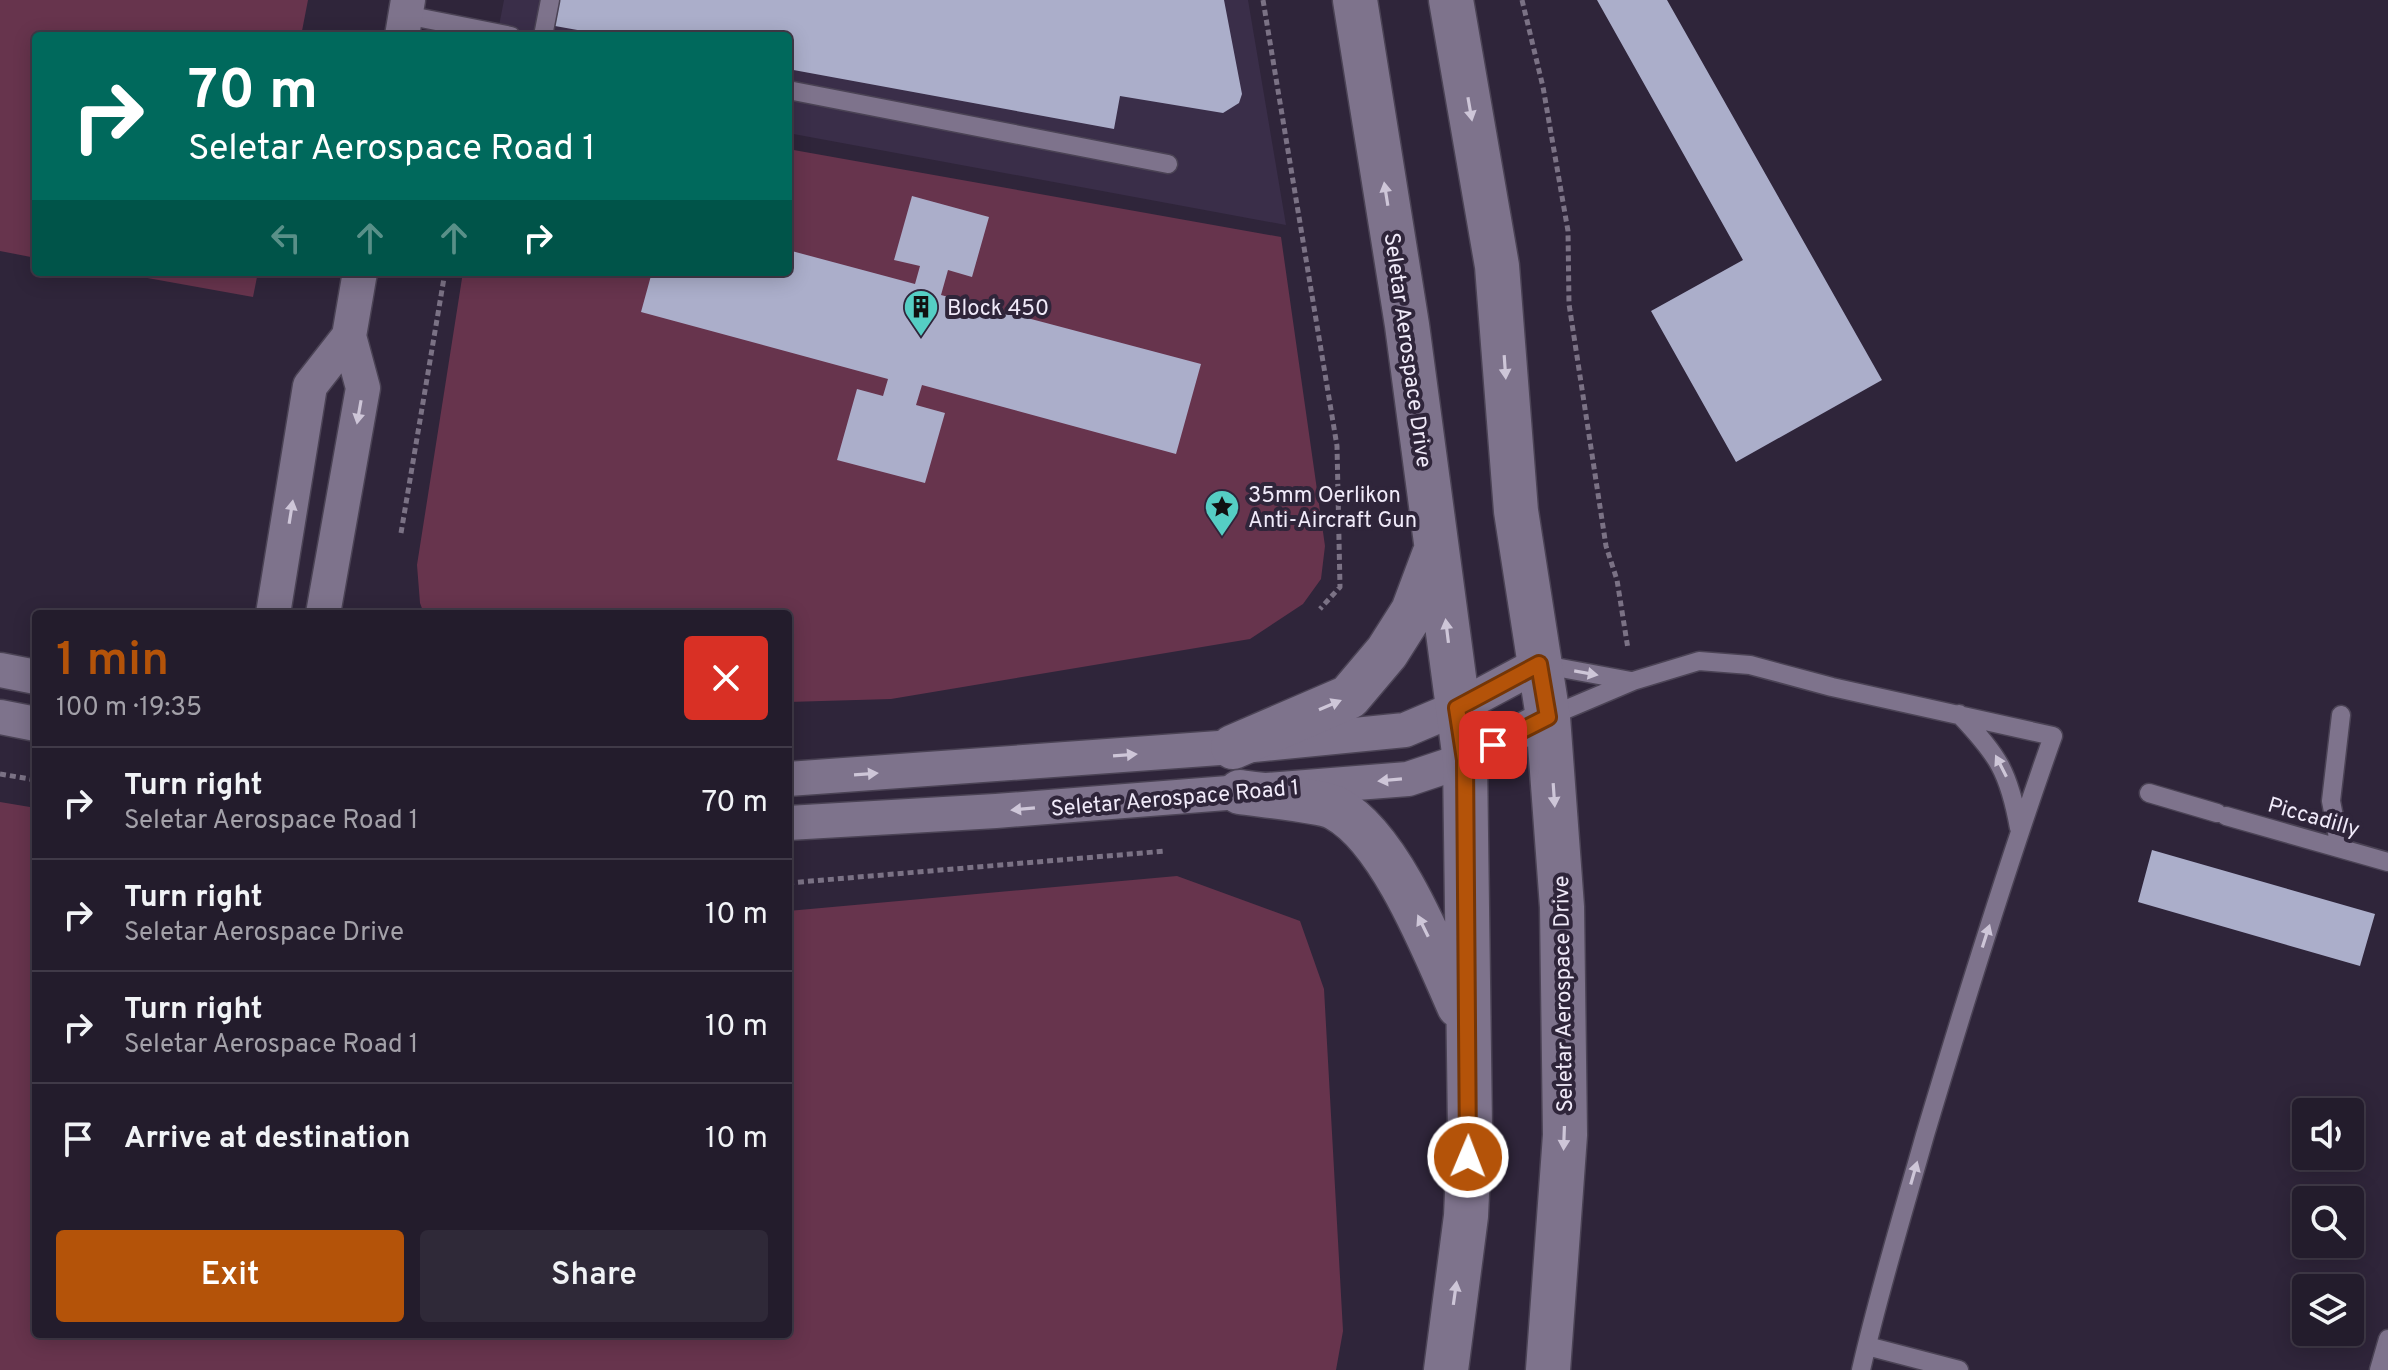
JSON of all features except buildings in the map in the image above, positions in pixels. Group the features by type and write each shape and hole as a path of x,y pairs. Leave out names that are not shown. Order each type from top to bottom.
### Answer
{"street":[{"name":"Seletar Aerospace Drive","path":"1355,0 1407,325 1465,760 1470,1128 1466,1216 1446,1370"},
{"name":"Seletar Aerospace Drive","path":"1451,0 1497,266 1516,511 1548,717 1562,907 1565,1135 1548,1370"},
{"path":"327,608 363,388 349,336 359,276"},
{"path":"275,602 310,386 349,336"},
{"path":"1233,747 1349,697 1387,652 1413,611 1437,549"},
{"name":"Seletar Aerospace Road 1","path":"792,779 1233,747 1405,730 1457,708 1539,664"},
{"path":"0,670 32,676"},
{"path":"0,717 32,723"},
{"name":"Seletar Aerospace Road 1","path":"792,823 996,811 1408,779 1465,760 1548,717"},
{"path":"1240,792 1336,808 1368,835 1401,882 1467,1022"}],"lane":[{"path":"544,32 550,0"},
{"path":"405,17 489,32"},
{"path":"792,91 1168,164"},
{"path":"1548,717 1633,681 1699,661 1750,665 1832,687 2053,736 1962,1010 1861,1370"},
{"path":"1539,664 1633,681"},
{"path":"1959,714 1995,755 2013,790 2020,831"},
{"path":"2340,848 2331,801 2341,715"},
{"name":"Piccadilly","path":"2149,793 2388,862"},
{"path":"2379,1370 2388,1339"},
{"path":"1867,1346 1959,1370"}],"path":[{"path":"1263,0 1337,446 1340,587 1320,609"},
{"path":"1522,0 1543,87 1568,231 1569,304 1606,546 1617,580 1633,681"},
{"path":"401,533 444,276"},
{"path":"0,774 32,779"},
{"path":"792,883 1166,851"}],"shaded area":[{"path":"0,0 308,0 302,32 32,32 32,257 0,251"},
{"path":"504,0 1248,0 1286,225 792,134 792,32 498,32"},
{"path":"792,150 1281,237 1325,546 1321,579 1303,604 1250,639 891,699 792,702 792,610 423,610 417,565 462,276 792,276"},
{"path":"136,276 257,276 253,297"},
{"path":"0,802 32,807 32,1338 792,1338 792,911 1177,876 1300,921 1324,989 1343,1331 1336,1370 0,1370"}],"place":[{"name":"Block 450","path":"921,338"},
{"name":"35mm Oerlikon Anti-Aircraft Gun","path":"1222,538"}],"route":[{"path":"1468,1157 1465,760 1457,708 1539,664 1548,717 1493,745"}]}
